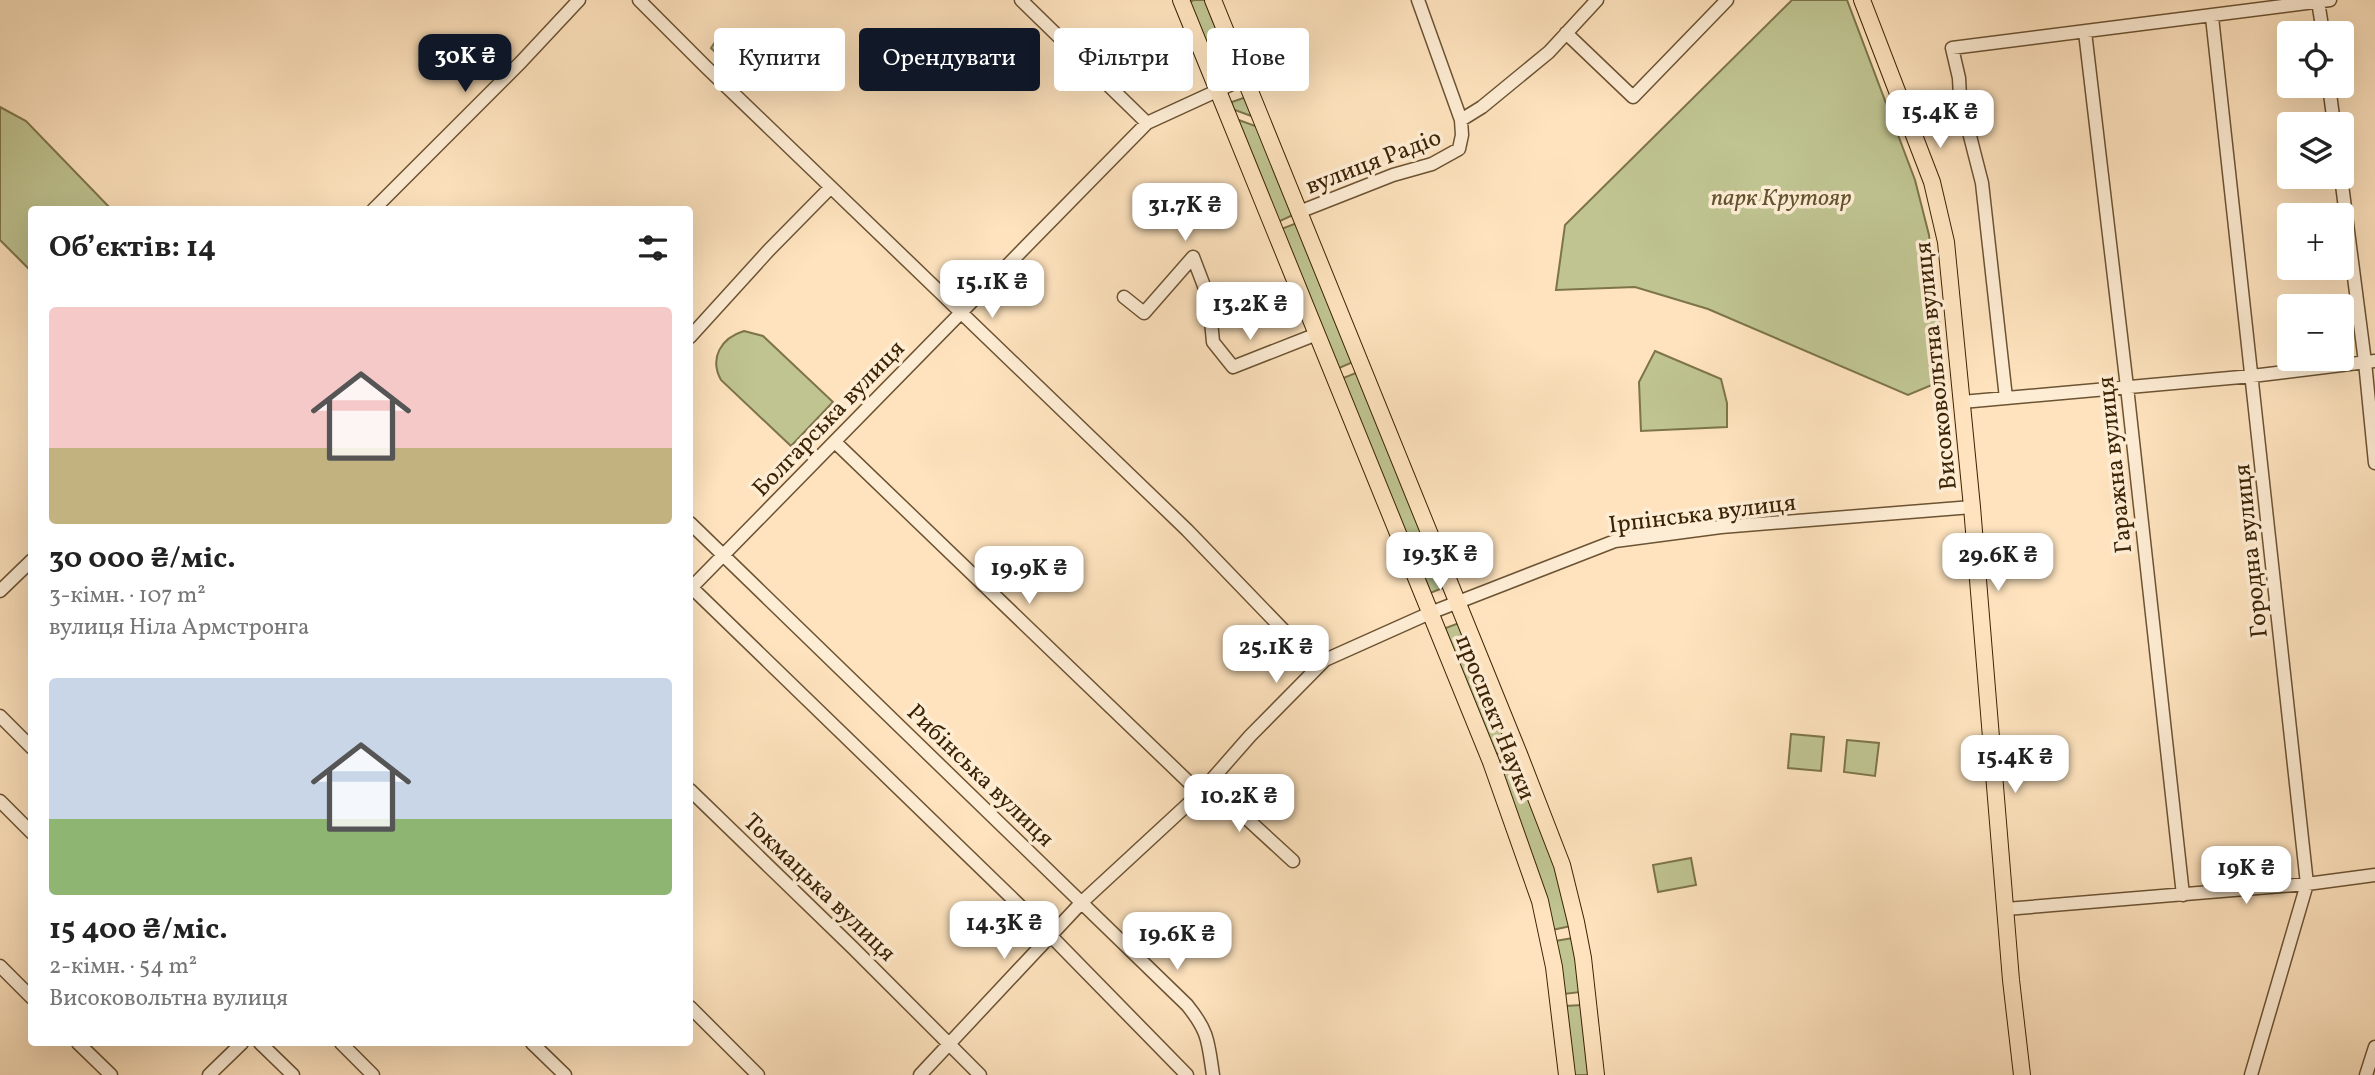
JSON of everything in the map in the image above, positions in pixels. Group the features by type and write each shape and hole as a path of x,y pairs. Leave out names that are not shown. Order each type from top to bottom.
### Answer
{"main road":[{"name":"проспект Науки","path":"1181,0 1207,63"},
{"name":"проспект Науки","path":"1213,0 1224,28"},
{"name":"Високовольтна вулиця","path":"1862,0 1928,172 1942,223 1972,507 2022,1075"},
{"name":"проспект Науки","path":"1218,91 1492,762 1540,901 1554,967 1567,1075"},
{"name":"проспект Науки","path":"1250,91 1562,865 1579,936 1595,1075"}],"street":[{"path":"377,206 579,0"},
{"path":"639,0 1187,530 1318,666"},
{"path":"1021,0 1147,123"},
{"path":"1432,0 1419,3 1461,120"},
{"name":"вулиця Радіо","path":"1299,212 1393,175 1432,164 1459,149 1461,120 1482,107 1530,68 1597,0"},
{"path":"1566,33 1633,97 1727,0"},
{"path":"2006,398 1982,183 1960,97 1952,48 2324,1 2323,21"},
{"name":"Городна вулиця","path":"2212,17 2307,884 2251,1075"},
{"name":"Гаражна вулиця","path":"2085,32 2183,895"},
{"name":"Болгарська вулиця","path":"693,585 1147,123 1216,91"},
{"path":"693,334 831,187"},
{"path":"2343,189 2370,361 2375,463"},
{"path":"1124,297 1144,313 1193,257 1209,299 1213,342 1233,367 1317,334"},
{"path":"1962,402 2252,376 2370,361"},
{"path":"835,442 1204,788 1293,861"},
{"name":"Ірпінська вулиця","path":"920,1075 1082,902 1204,788 1325,660 1430,613 1615,541 1721,527 1972,507"},
{"name":"Рибінська вулиця","path":"693,526 1187,1005 1201,1022 1206,1034 1213,1075"},
{"path":"0,591 28,564"},
{"path":"693,591 1051,935 1187,1075"},
{"path":"0,716 28,744"},
{"name":"Токмацька вулиця","path":"693,793 980,1075"},
{"path":"0,801 28,829"},
{"path":"2006,909 2307,884 2375,875"},
{"path":"0,966 28,994"},
{"path":"693,1010 758,1075"},
{"path":"81,1046 111,1075"},
{"path":"209,1075 239,1046"},
{"path":"263,1046 293,1075"},
{"path":"344,1046 373,1075"},
{"path":"535,1046 565,1075"},
{"path":"2366,1075 2375,1047"}],"green space":[{"path":"1207,0 1218,28 1207,28 1207,48 1189,2"},
{"name":"парк Крутояр","path":"1792,0 1847,0 1915,180 1929,235 1946,379 1908,395 1708,309 1635,287 1556,290 1565,225"},
{"path":"1246,97 1254,117 1232,109 1229,103"},
{"path":"0,107 26,121 108,206 28,206 28,268 0,240"},
{"path":"1236,119 1258,127 1293,215 1278,222"},
{"path":"1297,223 1353,362 1337,369 1281,229"},
{"path":"744,331 763,336 833,402 791,446 721,380 716,364 719,350 729,339"},
{"path":"1655,351 1721,379 1727,403 1727,427 1641,431 1639,382"},
{"path":"1358,372 1445,587 1428,594 1341,379"},
{"path":"1459,623 1510,749 1494,755 1443,629"},
{"path":"1791,734 1824,737 1821,771 1788,768"},
{"path":"1847,740 1879,743 1875,776 1844,772"},
{"path":"1513,755 1556,866 1571,926 1552,930 1538,872 1497,762"},
{"path":"1691,858 1696,885 1658,892 1653,865"},
{"path":"1573,938 1581,992 1564,994 1555,941"},
{"path":"1582,1005 1589,1075 1573,1075 1565,1006"}]}
